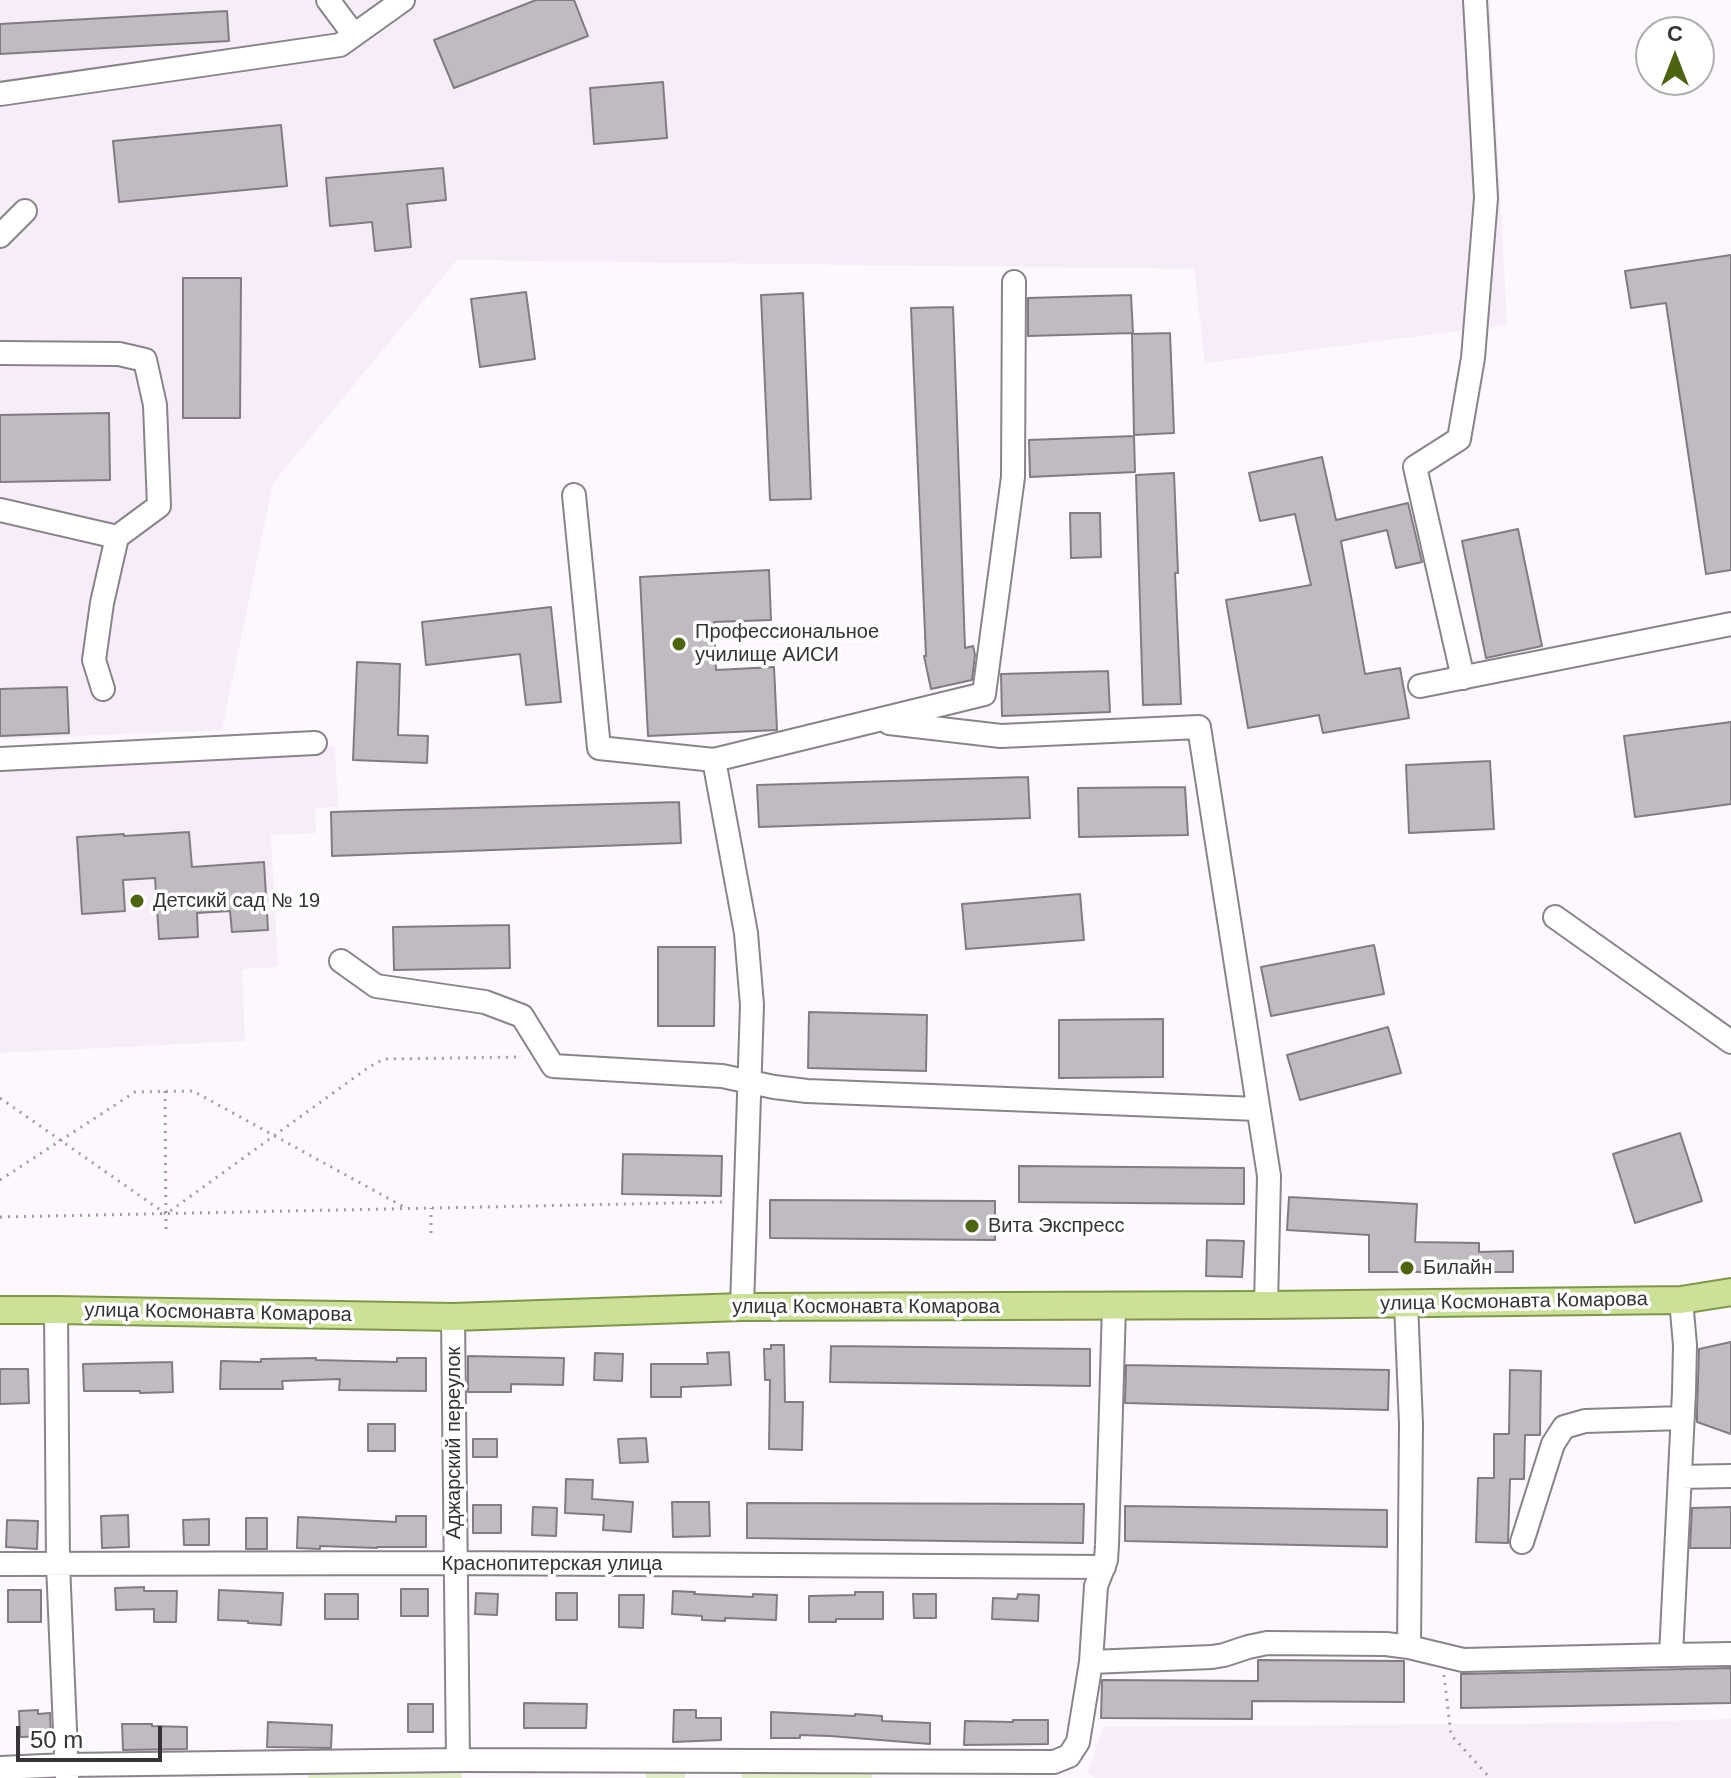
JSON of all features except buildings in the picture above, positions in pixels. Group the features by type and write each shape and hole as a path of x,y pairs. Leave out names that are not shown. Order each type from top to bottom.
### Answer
{"main road":[{"name":"улица Космонавта Комарова","path":"0,1310 453,1317 742,1307 1681,1300 1731,1292"}],"street":[{"path":"328,0 354,35"},
{"path":"0,94 340,45 403,0"},
{"path":"1463,678 1415,467 1459,439 1473,358 1486,198 1475,0"},
{"path":"0,236 25,211"},
{"path":"574,495 599,748 714,760 984,694 1013,477 1014,282"},
{"path":"0,353 119,354 145,360 155,405 159,506 117,537 102,603 94,660 103,689"},
{"path":"0,510 117,537"},
{"path":"1420,686 1731,624"},
{"path":"872,721 1001,736 1199,727 1269,1176 1266,1305"},
{"path":"0,759 315,743"},
{"path":"714,760 746,933 752,1005 742,1307"},
{"path":"1555,917 1731,1042"},
{"path":"341,961 376,986 485,1002 522,1016 553,1066 722,1076 807,1091 1257,1109"},
{"path":"1671,1655 1683,1418 1685,1345 1681,1300"},
{"path":"1406,1303 1411,1424 1409,1647"},
{"path":"0,1768 66,1772 458,1760 1054,1762 1069,1756 1078,1742 1091,1662 1096,1586 1104,1567 1108,1533 1114,1306"},
{"path":"56,1310 58,1564 66,1772"},
{"name":"Аджарский переулок","path":"453,1317 458,1760"},
{"path":"1522,1542 1553,1444 1564,1427 1585,1421 1683,1418"},
{"path":"1680,1477 1731,1476"},
{"name":"Краснопитерская улица","path":"0,1564 1104,1567"},
{"path":"1091,1662 1212,1657 1267,1643 1386,1644 1463,1660 1731,1654"}],"path":[{"path":"166,1214 384,1059 547,1056"},
{"path":"165,1091 166,1233"},
{"path":"0,1180 135,1092 193,1091 407,1209"},
{"path":"0,1098 166,1214"},
{"path":"0,1217 745,1202"},
{"path":"431,1208 431,1233"},
{"path":"1442,1656 1451,1735 1490,1778"}],"shaded area":[{"path":"0,0 1490,0 1507,325 1205,363 1194,269 457,260 273,483 222,730 0,739"},
{"name":"Детсикй сад № 19","path":"335,746 338,807 315,808 316,833 271,835 278,967 242,969 245,1041 0,1053 0,763"},
{"path":"1731,1719 1731,1778 1095,1778 1088,1772 1103,1727"}],"green space":[{"path":"741,1769 872,1772 872,1778 742,1778"},
{"path":"646,1771 685,1772 685,1778 646,1778"},
{"path":"308,1773 462,1773 462,1778 308,1778"}],"place":[{"name":"Профессиональное училище АИСИ","path":"679,644"},
{"name":"Детсикй сад № 19","path":"137,901"},
{"name":"Вита Экспресс","path":"972,1226"},
{"name":"Билайн","path":"1407,1268"}]}
